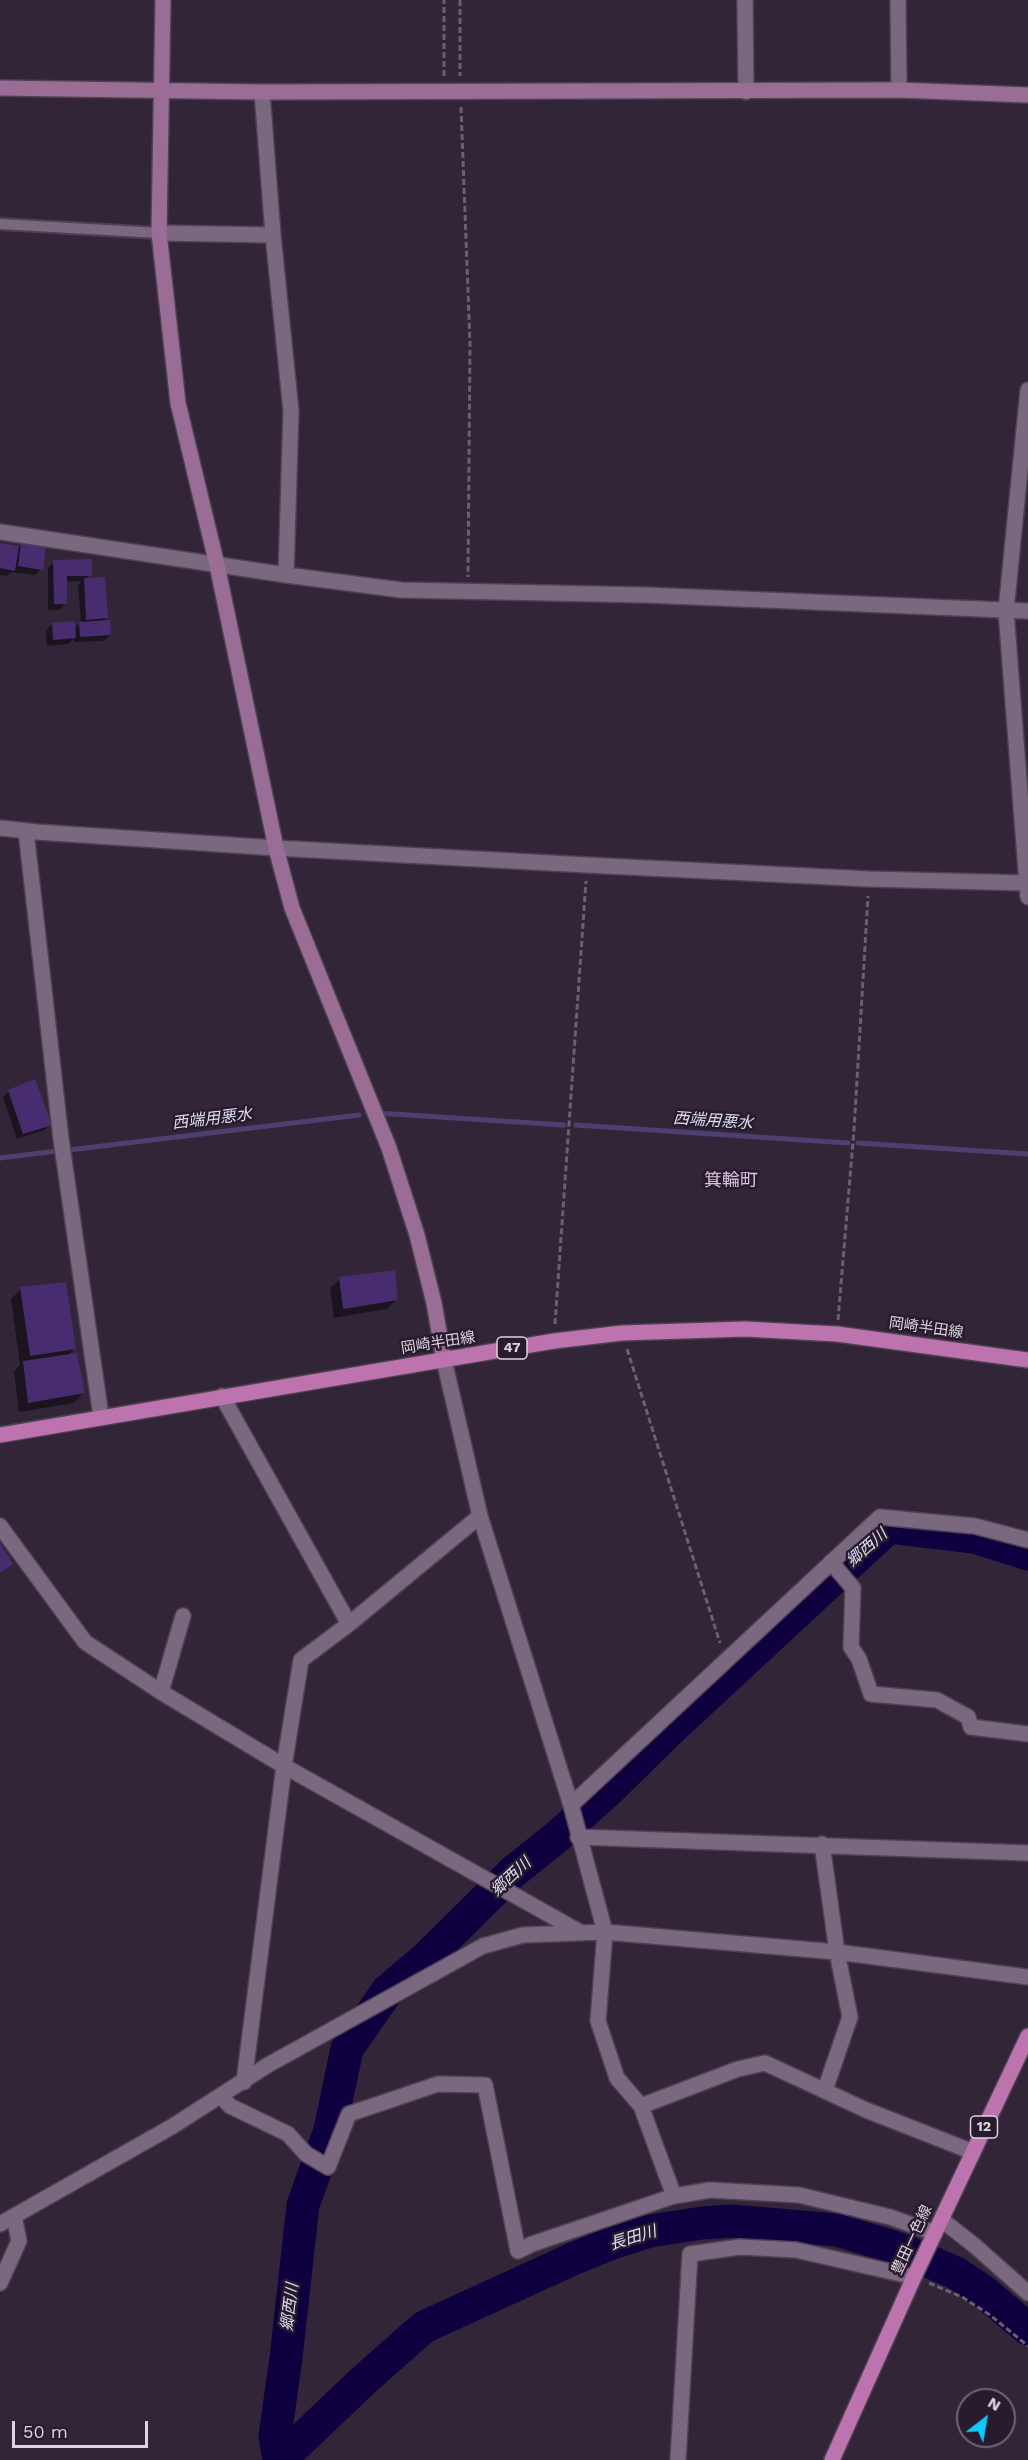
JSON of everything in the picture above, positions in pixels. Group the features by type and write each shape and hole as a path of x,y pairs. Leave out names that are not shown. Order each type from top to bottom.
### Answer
{"main road":[{"name":"岡崎半田線","path":"0,1435 101,1416 554,1341 622,1333 745,1329 837,1334 1028,1360"},
{"name":"豊田一色線","path":"831,2460 914,2277 1028,2036"}],"street":[{"path":"163,0 159,233 178,403 218,565 276,848 292,908 389,1148 420,1246 480,1516 571,1805 605,1932 598,2021 617,2078 641,2106 674,2196"},
{"path":"746,0 746,92"},
{"path":"898,0 899,90"},
{"path":"0,88 262,92 460,89 746,92 899,90 1028,95"},
{"path":"262,92 273,235 291,411 286,575"},
{"path":"159,233 273,235"},
{"path":"0,828 276,848 1028,887 1006,611 1028,390"},
{"path":"0,532 401,590 646,595 1028,611"},
{"path":"26,831 61,1139 101,1416"},
{"path":"222,1396 349,1624"},
{"path":"244,2082 284,1766 301,1660 349,1624 480,1516"},
{"path":"571,1805 880,1516 975,1526 1028,1540"},
{"path":"0,1526 85,1642 161,1692 284,1766 580,1932"},
{"path":"831,1562 853,1588 852,1647 859,1659 871,1694 937,1700 968,1716 971,1727 1028,1734"},
{"path":"161,1692 183,1616"},
{"path":"578,1837 1028,1853"},
{"path":"822,1844 837,1952 850,2017 825,2090"},
{"path":"0,2224 173,2126 268,2065 483,1946 523,1935 605,1932 837,1952 1028,1977"},
{"path":"641,2106 738,2069 765,2063 866,2110 973,2152"},
{"path":"221,2096 230,2106 288,2134 306,2154 330,2174 349,2114 438,2084 485,2085 518,2250 674,2196 710,2190 799,2195 938,2226 975,2246 1028,2293"},
{"path":"0,2283 19,2241 14,2216"},
{"path":"678,2460 690,2254 740,2247 796,2250 914,2277"}],"lane":[{"path":"0,224 159,233"}],"path":[{"path":"444,0 444,90"},
{"path":"460,0 460,89 470,344 468,591"},
{"path":"554,1341 587,865"},
{"path":"837,1334 854,1130 869,879"},
{"path":"622,1333 726,1660"},
{"path":"914,2277 962,2297 990,2314 1028,2346"}],"building":[{"path":"0,543 19,546 15,571 0,568"},
{"path":"21,543 46,547 43,570 18,566"},
{"path":"92,559 92,576 67,576 67,604 54,604 53,560"},
{"path":"105,577 108,618 86,620 84,578"},
{"path":"110,620 111,635 80,637 79,622"},
{"path":"75,621 76,638 53,640 52,623"},
{"path":"35,1079 52,1125 23,1134 8,1090"},
{"path":"395,1270 398,1300 343,1309 339,1277"},
{"path":"66,1282 76,1349 30,1356 20,1287"},
{"path":"77,1353 85,1393 28,1403 23,1361"},
{"path":"0,1543 13,1564 0,1573"}],"waterway":[{"name":"西端用悪水","path":"377,1113 564,1125"},
{"name":"西端用悪水","path":"69,1150 359,1115"},
{"name":"西端用悪水","path":"576,1125 848,1143"},
{"name":"西端用悪水","path":"858,1143 1028,1154"},
{"name":"西端用悪水","path":"0,1158 57,1151"},
{"name":"郷西川","path":"279,2460 275,2436 303,2205 330,2130 347,2049 388,1990 426,1958 513,1872 558,1836 613,1786 889,1527 974,1537 1028,1554"},
{"name":"長田川","path":"280,2460 424,2327 575,2258 650,2231 731,2221 837,2230 900,2249 956,2273 984,2292 1028,2329"}],"district":[{"name":"箕輪町","path":"731,1181"}]}
